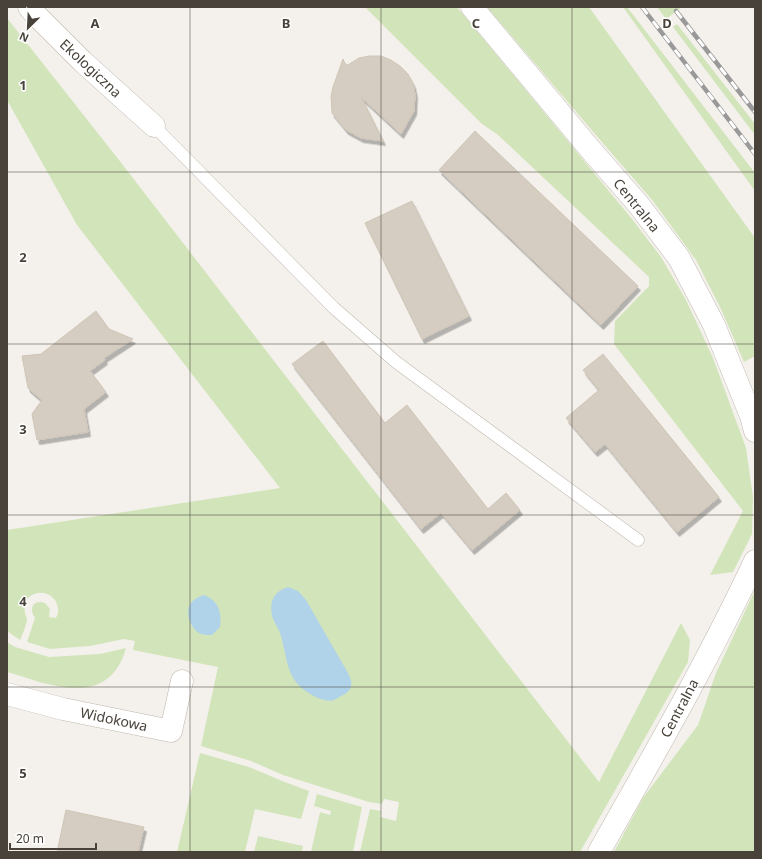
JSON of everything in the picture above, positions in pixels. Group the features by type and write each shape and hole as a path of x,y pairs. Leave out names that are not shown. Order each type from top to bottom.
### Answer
{"street":[{"name":"Ekologiczna","path":"29,7 82,61 154,126"},
{"name":"Centralna","path":"472,7 590,149 638,204 679,258 714,325 751,416 755,431"},
{"name":"Centralna","path":"599,852 672,722 739,595 755,561"},
{"name":"Widokowa","path":"7,694 63,709 171,731 182,681"}],"lane":[{"path":"154,126 334,308 396,362 638,540"}],"green space":[{"path":"365,7 457,7 632,219 661,257 686,300 713,358 746,448 753,497 752,534 733,572 710,575 743,511 614,344 615,321 649,286 649,277 497,134 482,124"},
{"path":"487,7 589,7 755,238 755,356 744,362 721,309 696,260 653,201"},
{"path":"623,7 627,7 755,173 755,191"},
{"path":"657,7 682,7 666,19"},
{"path":"7,18 119,160 599,782 681,623 690,640 688,662 580,852 360,852 370,809 381,811 380,817 396,821 399,802 384,799 382,804 369,802 283,775 251,761 201,746 218,667 133,650 135,641 124,639 90,646 50,649 27,642 35,618 32,608 35,603 45,603 50,609 49,617 56,618 58,614 57,604 54,599 47,594 42,593 32,595 26,601 25,614 27,621 20,640 7,631 7,530 280,488 77,225 7,100"},
{"path":"677,24 755,124 755,135 673,27"},
{"path":"755,590 755,852 614,852 643,798 698,725 716,673"},
{"path":"7,642 15,647 49,657 100,654 126,648 120,663 112,674 103,682 80,688 39,682 7,672"},
{"path":"200,753 249,767 309,791 301,819 255,809 245,852 177,852"},
{"path":"317,794 362,807 353,852 311,852 320,812 330,815 331,811 314,806"},
{"path":"258,836 303,846 302,852 254,852"}],"water":[{"path":"288,587 298,591 306,600 349,676 351,682 350,689 348,692 334,700 330,701 318,698 310,694 298,684 291,673 281,636 271,610 272,601 276,594"},
{"path":"204,595 216,604 220,612 220,627 212,635 204,635 196,631 188,614 191,602"}],"building":[{"path":"381,56 400,66 408,74 413,84 415,94 414,111 401,134 361,97 383,141 361,138 346,130 332,113 331,96 343,59 346,66 359,58"},
{"path":"475,131 638,286 601,325 439,170"},
{"path":"412,201 469,316 422,339 365,223"},
{"path":"96,311 109,329 133,339 104,358 105,360 90,371 106,392 84,409 88,432 37,440 32,414 42,400 28,388 22,356 41,354"},
{"path":"323,341 385,423 407,405 488,509 506,493 520,510 472,550 441,513 421,529 292,364"},
{"path":"603,354 719,497 677,532 605,444 595,452 566,418 599,390 583,370"},
{"path":"66,810 144,827 138,852 57,852"}],"railway":[{"path":"642,7 755,154"},
{"path":"676,11 755,112"}]}
